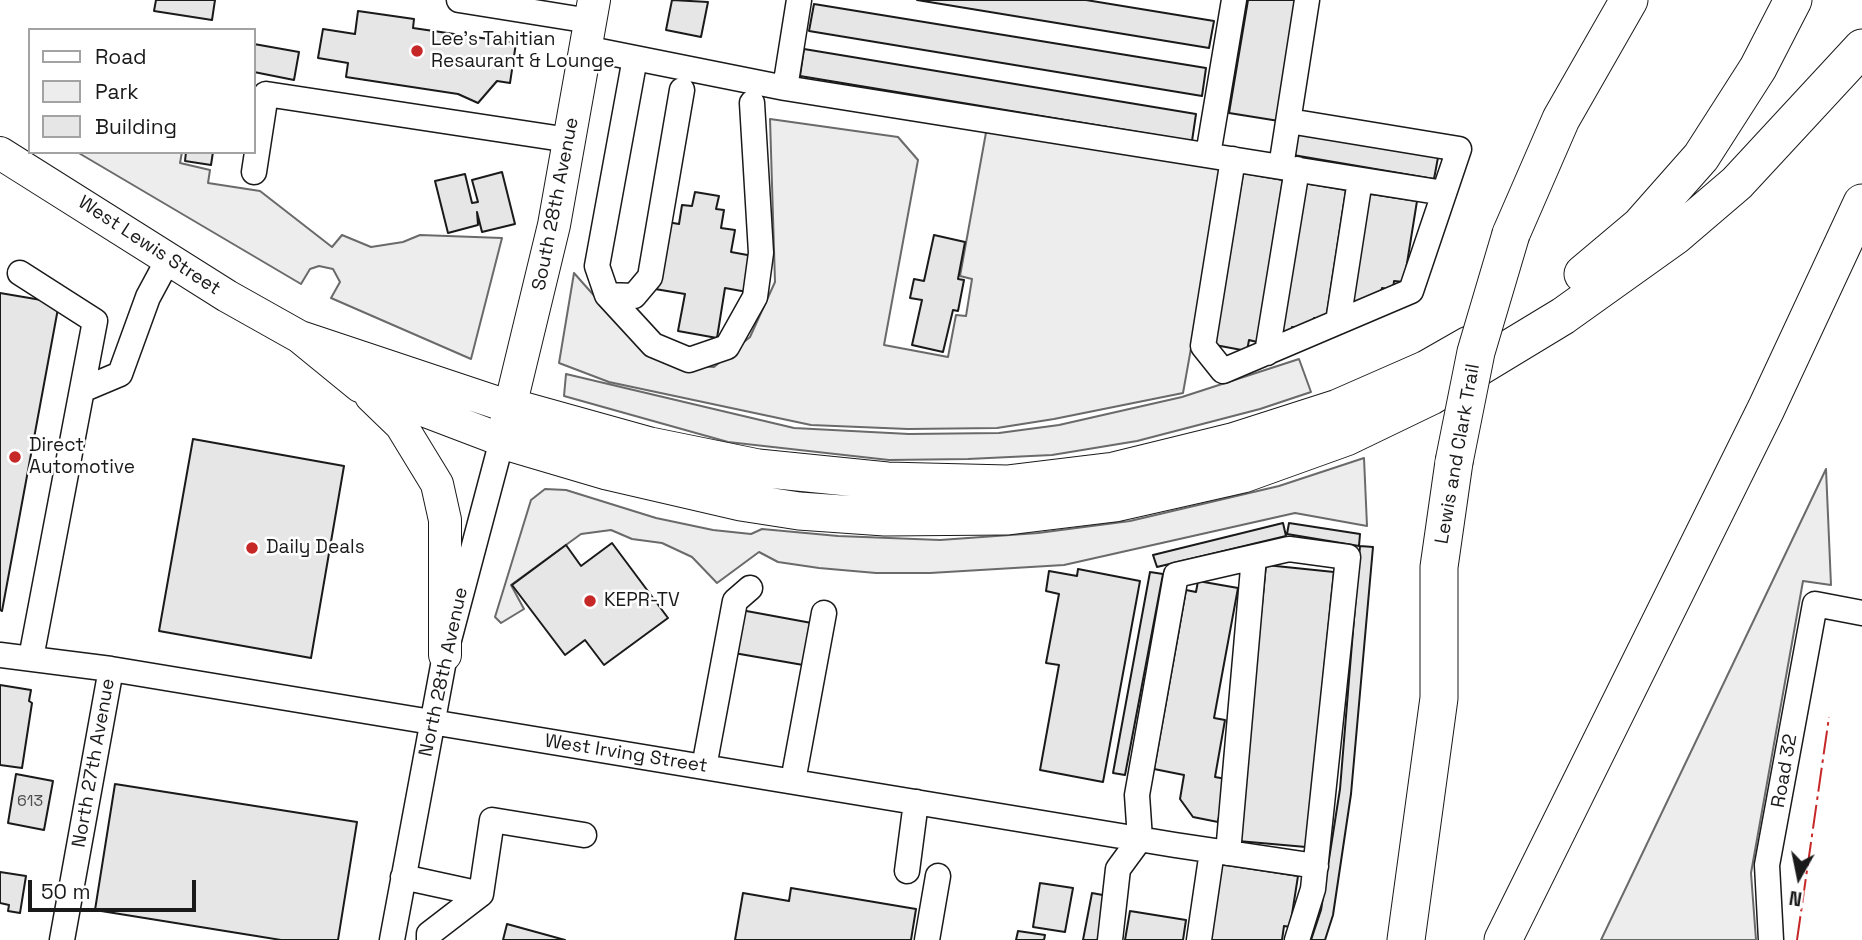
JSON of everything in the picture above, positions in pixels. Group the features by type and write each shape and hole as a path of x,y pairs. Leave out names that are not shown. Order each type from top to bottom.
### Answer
{"highway":[{"name":"Lewis and Clark Trail","path":"1406,940 1439,698 1439,567 1454,462 1476,352 1511,234 1561,119 1629,0"},
{"path":"506,423 650,446 758,468 887,481 1007,484 1114,471 1245,437 1338,408 1427,369 1555,295 1608,256 1640,226 1701,157 1758,68 1793,0"},
{"path":"506,423 607,471 741,502 799,511 885,517 1007,516 1115,503 1242,474 1346,438 1431,396 1563,316 1675,236 1737,183 1862,48"},
{"path":"1503,940 1766,409 1862,203"},
{"path":"1392,940 1413,904"}],"main road":[{"name":"South 28th Avenue","path":"506,423 540,289 590,23"},
{"name":"West Lewis Street","path":"0,153 300,337 360,386 506,423"},
{"name":"West Lewis Street","path":"300,337 506,423"},
{"path":"360,386 401,425 437,484 445,520 445,656"}],"street":[{"path":"459,0 590,23 635,58 785,88 1444,193"},
{"path":"785,88 799,0"},
{"path":"1208,155 1234,0"},
{"path":"1267,353 1289,168 1289,121 1307,0"},
{"path":"635,58 597,267 607,295 653,345 689,360 727,347 755,297 761,253 752,103"},
{"path":"607,295 634,296 650,277 682,90"},
{"path":"254,172 266,94 569,140"},
{"path":"1233,159 1203,346 1223,371 1411,291 1458,149 1289,121"},
{"path":"1338,322 1360,180"},
{"path":"82,390 120,374 148,297 169,258"},
{"path":"20,273 95,321 31,658"},
{"name":"North 28th Avenue","path":"392,940 445,656 506,423"},
{"path":"1110,940 1118,869 1140,839 1137,795 1177,575 1289,549 1348,557 1314,889 1297,940"},
{"path":"1199,940 1220,852 1254,557"},
{"path":"704,767 735,601 750,588"},
{"name":"Road 32","path":"1771,940 1767,865 1815,604 1862,613"},
{"path":"793,781 824,613"},
{"name":"West Irving Street","path":"0,655 111,669 1316,866"},
{"name":"North 27th Avenue","path":"62,940 111,669"},
{"path":"907,871 916,802"},
{"path":"429,940 429,934 481,894 492,820 584,835"},
{"path":"927,940 938,876"},
{"path":"403,877 481,894"}],"green space":[{"path":"770,119 898,137 918,160 884,345 948,357 956,315 966,316 972,279 960,276 987,127 1223,170 1183,393 997,428 908,429 811,425 609,382 559,363 574,273 645,353 675,365 714,367 750,337 775,282"},
{"path":"80,154 182,154 180,163 210,170 208,183 260,191 332,247 342,235 371,247 403,242 420,235 502,238 471,359 331,298 340,282 333,269 319,266 310,269 301,284"},
{"path":"1299,359 1311,392 1260,409 1137,441 1052,455 889,460 728,442 564,396 566,374 794,428 909,434 999,433 1059,425 1182,397"},
{"path":"1364,458 1367,526 1295,513 1064,565 930,573 876,573 819,568 778,562 759,552 717,583 692,557 662,543 632,539 611,530 581,534 511,585 524,609 501,623 495,617 531,500 545,489 566,490 656,518 713,530 751,534 762,529 838,536 940,540 1038,533 1130,521 1279,486"},
{"path":"1826,469 1831,585 1803,581 1751,873 1756,940 1601,940"}],"building":[{"path":"156,0 215,0 212,20 154,11"},
{"path":"672,0 708,2 701,37 666,30"},
{"path":"917,0 1086,0 1214,21 1209,48"},
{"path":"1248,0 1298,0 1279,121 1229,113"},
{"path":"814,4 1206,68 1202,96 809,31"},
{"name":"Lee's Tahitian Resaurant & Lounge","path":"358,11 414,19 413,28 516,43 510,83 497,81 478,103 458,94 346,77 348,63 318,58 323,29 355,34"},
{"path":"256,44 299,52 294,80 256,72"},
{"path":"804,49 1196,114 1192,141 800,76"},
{"path":"1297,128 1439,152 1434,179 1293,155"},
{"path":"186,154 213,154 211,165 185,161"},
{"path":"502,172 515,224 482,232 477,212 478,225 448,233 435,181 465,174 472,203 478,202 472,180"},
{"path":"1243,173 1283,180 1257,342 1249,340 1247,351 1215,345"},
{"path":"1304,183 1346,190 1326,320 1314,318 1312,331 1292,327 1291,338 1278,336"},
{"path":"695,192 719,196 716,209 724,210 721,228 735,230 731,252 753,256 747,292 725,288 717,338 678,331 685,294 655,289 667,222 679,224 682,205 692,206"},
{"path":"1364,193 1417,201 1404,282 1394,281 1393,290 1382,288 1380,298 1348,303"},
{"path":"934,235 965,242 958,279 964,280 958,311 953,310 943,352 912,345 922,300 910,298 914,279 924,281"},
{"name":"Direct Automotive","path":"0,293 59,303 2,611 0,610"},
{"name":"Daily Deals","path":"193,439 344,466 311,658 159,631"},
{"path":"1283,523 1286,536 1157,567 1153,555"},
{"path":"1289,523 1360,534 1359,546 1287,534"},
{"name":"KEPR-TV","path":"612,543 668,618 604,665 585,640 565,655 512,585 566,545 581,566"},
{"path":"1360,546 1373,547 1351,794 1333,915 1325,940 1311,940 1321,910 1340,789"},
{"path":"1266,565 1334,572 1306,847 1238,841"},
{"path":"1078,569 1140,581 1103,782 1040,770 1059,665 1046,663 1059,594 1046,591 1049,571 1077,576"},
{"path":"1150,572 1163,574 1125,775 1113,773"},
{"path":"1198,581 1238,588 1214,718 1225,720 1215,777 1226,779 1218,822 1193,817 1180,799 1184,775 1154,769 1186,590 1196,592"},
{"path":"741,610 817,624 809,666 734,653"},
{"path":"0,685 31,690 29,701 32,703 22,768 0,765"},
{"path":"16,774 53,781 44,830 8,823"},
{"path":"115,784 357,822 338,940 281,940 95,910"},
{"path":"1220,864 1298,876 1290,927 1284,926 1282,940 1208,940"},
{"path":"0,872 26,876 20,913 8,911 9,905 0,903"},
{"path":"1040,883 1073,888 1065,932 1033,927"},
{"path":"791,888 916,909 911,940 735,940 743,893 789,901"},
{"path":"1092,893 1108,896 1100,940 1083,940"},
{"path":"1130,911 1186,920 1183,940 1125,940"},
{"path":"507,924 565,940 503,940"},
{"path":"1018,931 1045,935 1044,940 1016,940"}],"power":[{"path":"1797,940 1829,717"}],"place":[{"name":"Lee's Tahitian Resaurant & Lounge","path":"417,51"},
{"name":"Direct Automotive","path":"15,457"},
{"name":"Daily Deals","path":"252,548"},
{"name":"KEPR-TV","path":"590,601"}]}
